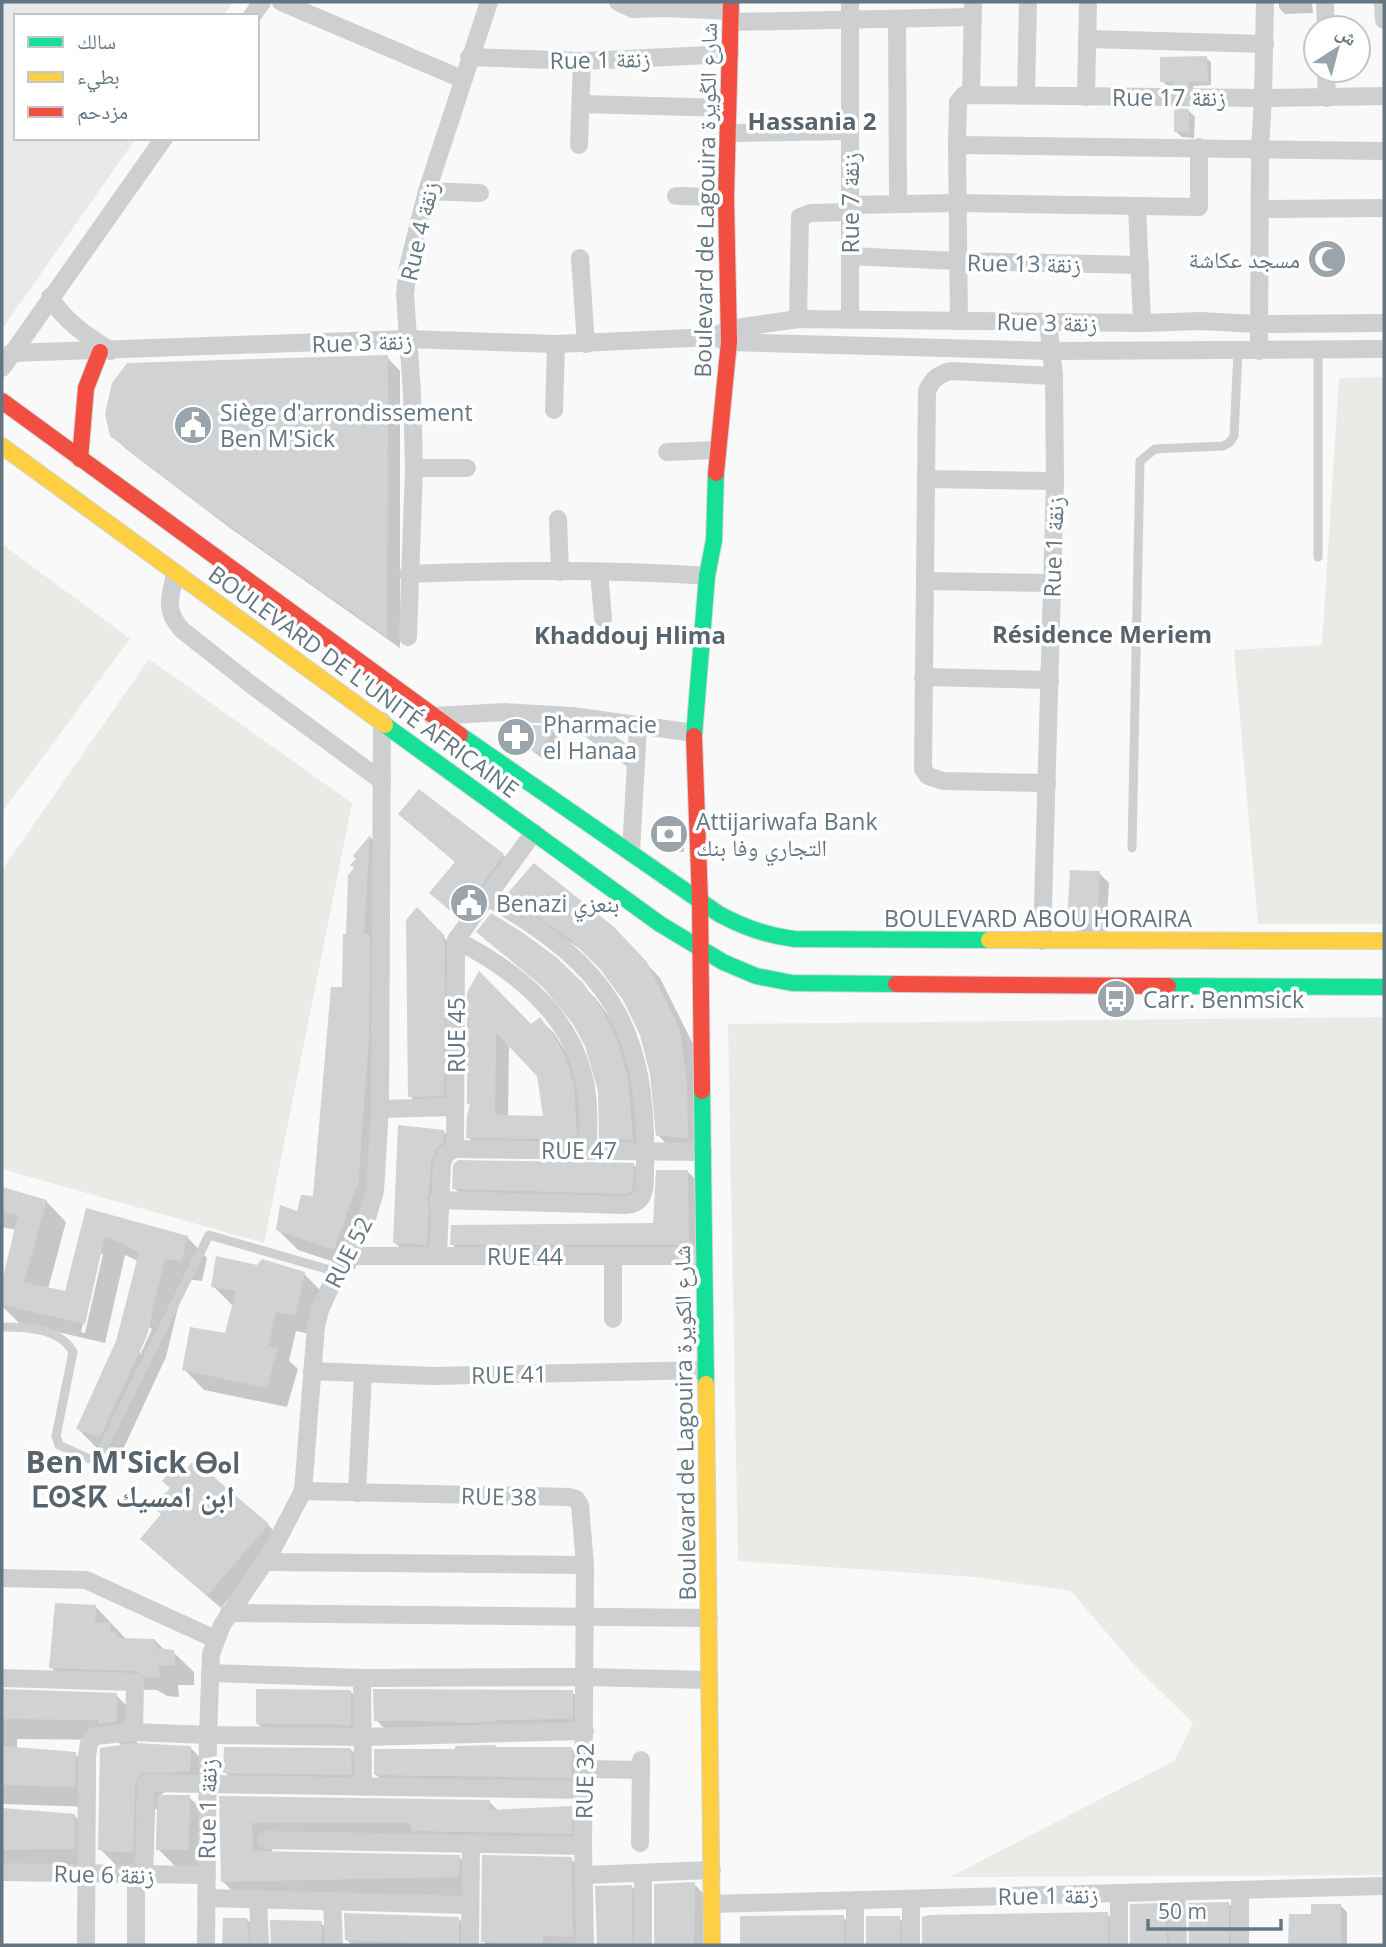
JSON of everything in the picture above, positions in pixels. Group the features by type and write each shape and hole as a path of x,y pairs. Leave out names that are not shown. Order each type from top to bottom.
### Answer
{"main road":[{"name":"Boulevard de Lagouira شارع الڭويرة","path":"700,901 694,733 707,576 714,540 724,336 731,12"},
{"path":"80,459 86,388 105,351"},
{"name":"BOULEVARD DE L'UNITÉ AFRICAINE","path":"2,401 432,716 700,901"},
{"name":"BOULEVARD DE L'UNITÉ AFRICAINE","path":"2,446 175,574 701,951"},
{"name":"BOULEVARD ABOU HORAIRA","path":"700,901 745,928 779,938 1384,942"},
{"name":"Boulevard de Lagouira شارع الكويرة","path":"700,901 712,1945"},
{"path":"701,951 742,973 765,980 785,982 1384,987"}],"street":[{"path":"281,2 462,79"},
{"name":"Rue 4 زنقة","path":"408,637 408,574 414,468 405,294 408,267 427,191 489,2"},
{"path":"618,2 633,9 666,5 850,20 897,19 973,10 965,98 957,145 959,321"},
{"name":"Rue 7 زنقة","path":"850,2 850,320"},
{"path":"1026,95 1028,2"},
{"path":"1086,97 1088,2"},
{"path":"1259,351 1257,324 1260,148 1264,98 1265,2"},
{"path":"1383,2 1384,20"},
{"path":"897,19 898,204"},
{"path":"1089,39 1265,44"},
{"name":"Rue 1 زنقة","path":"469,57 582,61 730,54"},
{"path":"579,145 582,61"},
{"path":"1326,84 1327,98"},
{"name":"Rue 17 زنقة","path":"965,98 1026,95 1264,98 1384,96"},
{"path":"581,104 728,108"},
{"path":"728,133 850,131"},
{"path":"7,361 163,140"},
{"path":"957,145 1384,151"},
{"path":"798,319 799,223 805,214 898,204 1199,207 1199,147"},
{"path":"427,191 480,193"},
{"path":"676,196 726,197"},
{"path":"1137,206 1142,323"},
{"path":"1260,209 1384,208"},
{"name":"Rue 13 زنقة","path":"850,256 1140,265"},
{"path":"580,258 586,344"},
{"path":"50,297 69,321 105,351"},
{"name":"Rue 3 زنقة","path":"724,336 798,319 1384,323"},
{"name":"Rue 1 زنقة","path":"1042,941 1055,481 1054,376 1048,322"},
{"name":"Rue 3 زنقة","path":"7,361 105,351 408,340 586,344 724,336 1052,351 1384,349"},
{"path":"554,410 556,344"},
{"path":"1047,783 943,781 928,776 923,769 927,391 931,382 940,374 951,372 1054,376"},
{"path":"667,452 717,450"},
{"path":"414,468 467,468"},
{"path":"926,479 1055,481"},
{"path":"558,519 560,572"},
{"path":"408,574 490,570 633,571 707,576"},
{"path":"599,572 603,618"},
{"path":"175,574 169,610 182,630 253,687 382,781"},
{"path":"925,581 1052,583"},
{"path":"923,677 1050,680"},
{"path":"432,716 505,712 572,716 694,733"},
{"path":"572,716 636,762"},
{"name":"RUE 52","path":"210,1673 215,1639 229,1613 266,1562 303,1491 316,1326 337,1272 372,1204 380,1109 382,721"},
{"path":"632,852 638,726"},
{"path":"534,832 456,940 487,957 522,983 563,1028 584,1075 588,1150"},
{"path":"438,1200 635,1204 640,1201 644,1191 646,1151 641,1082 634,1050 623,1024 605,992 586,967 566,949 487,897"},
{"name":"RUE 45","path":"438,1256 438,1200 442,1162 447,1153 455,1149 456,940"},
{"path":"380,1109 455,1107"},
{"name":"RUE 47","path":"455,1149 703,1152"},
{"name":"RUE 44","path":"346,1256 704,1256"},
{"path":"613,1256 613,1319"},
{"name":"RUE 41","path":"312,1371 432,1376 706,1370"},
{"path":"357,1493 363,1373"},
{"name":"RUE 38","path":"303,1491 576,1499 582,1512 585,1617"},
{"path":"266,1562 585,1565"},
{"path":"2,1578 77,1579 94,1583 215,1639"},
{"path":"229,1613 709,1618"},
{"name":"RUE 32","path":"585,1617 585,1945"},
{"path":"210,1673 362,1678 585,1677 709,1680"},
{"name":"Rue 1 زنقة","path":"205,1945 210,1673"},
{"path":"2,1678 135,1682 134,1732"},
{"path":"362,1678 363,1787"},
{"path":"86,1945 87,1756 89,1743 95,1736 134,1732 363,1737 585,1731"},
{"path":"585,1769 641,1765 640,1843"},
{"path":"136,1945 146,1783 584,1790"},
{"path":"266,1840 583,1846"},
{"path":"470,1945 471,1843"},
{"path":"584,1875 712,1870"},
{"name":"Rue 6 زنقة","path":"2,1872 207,1875"},
{"path":"643,1873 643,1945"},
{"name":"Rue 1 زنقة","path":"712,1904 1384,1886"},
{"path":"1240,1890 1240,1945"},
{"path":"1176,1892 1178,1945"},
{"path":"1119,1893 1119,1945"},
{"path":"206,1898 471,1905"},
{"path":"258,1899 260,1945"},
{"path":"911,1899 911,1945"},
{"path":"855,1900 855,1945"},
{"path":"332,1901 334,1945"}],"lane":[{"path":"1132,848 1140,461 1155,449 1223,446 1230,443 1234,436 1238,351"},
{"path":"1318,351 1318,557"},
{"path":"2,1327 25,1327 61,1338 68,1344 73,1352 56,1436 59,1445 90,1459 98,1458 209,1235 337,1272"}],"shaded area":[{"path":"2,2 233,2 224,14 14,14 14,140 135,140 2,329"},
{"path":"1384,377 1384,924 1258,924 1234,650 1322,645 1339,378"},
{"path":"2,544 130,639 2,812"},
{"path":"149,659 352,803 264,1243 2,1169 2,870"},
{"path":"1384,1017 1384,1875 950,1877 1174,1761 1193,1723 1138,1669 1071,1591 975,1577 738,1561 728,1024"}],"building":[{"path":"1207,56 1208,82 1189,82 1189,86 1174,86 1175,82 1160,82 1160,57"},
{"path":"1174,108 1189,109 1189,132 1174,132"},
{"path":"388,355 387,637 214,515 110,436 105,414 112,383 127,363"},
{"path":"514,724 548,726 554,730 536,754 507,733"},
{"path":"419,789 504,854 460,915 455,915 429,893 455,862 398,814"},
{"path":"658,821 679,822 678,846 663,845 663,839 658,839"},
{"path":"370,835 364,934 370,935 369,1036 358,1189 356,1188 334,1250 276,1230 280,1205 297,1211 301,1195 313,1196 331,987 342,987 348,875 354,868 350,865 356,859 353,856"},
{"path":"534,863 614,927 647,962 680,1029 687,1086 688,1138 656,1136 650,1074 640,1035 623,1000 600,969 570,939 506,895"},
{"path":"1070,870 1100,871 1097,925 1067,923"},
{"path":"417,907 445,936 444,1096 408,1097 406,920"},
{"path":"491,913 556,957 583,983 603,1011 618,1042 628,1078 633,1140 599,1139 598,1091 585,1046 573,1024 542,986 476,932"},
{"path":"479,971 531,1024 540,1017 565,1056 574,1086 577,1139 466,1138 470,1104 467,1104 467,993","holes":["496,1033 537,1076 543,1116 495,1115"]},
{"path":"398,1125 444,1130 444,1142 437,1147 431,1162 427,1199 427,1245 393,1243"},
{"path":"458,1160 634,1163 633,1185 631,1192 625,1194 452,1189 453,1165"},
{"path":"656,1170 688,1170 689,1245 450,1245 451,1225 653,1223"},
{"path":"2,1187 47,1200 24,1282 65,1291 86,1208 188,1236 182,1261 165,1259 147,1336 100,1437 76,1429 116,1341 139,1252 105,1236 85,1324 2,1305 2,1281 18,1215 2,1212"},
{"path":"216,1256 257,1265 262,1259 305,1272 295,1316 276,1312 268,1346 278,1348 267,1388 182,1370 190,1327 225,1333 236,1291 211,1287"},
{"path":"194,1460 269,1524 207,1596 140,1539 161,1514 153,1507 170,1488 162,1481 175,1466 183,1473"},
{"path":"55,1603 96,1605 95,1623 111,1622 110,1632 116,1631 117,1638 155,1639 156,1648 174,1650 175,1665 158,1666 160,1677 145,1677 135,1671 49,1668"},
{"path":"2,1689 117,1693 117,1722 98,1724 98,1720 2,1719"},
{"path":"256,1689 351,1690 351,1725 256,1724"},
{"path":"373,1689 573,1690 573,1719 455,1723 374,1721"},
{"path":"134,1743 191,1746 190,1772 140,1773 135,1783 133,1853 98,1850 100,1748"},
{"path":"2,1746 76,1752 75,1787 2,1785"},
{"path":"455,1746 572,1747 572,1778 374,1775 374,1749 455,1749"},
{"path":"224,1747 351,1748 352,1775 223,1773"},
{"path":"157,1795 190,1795 189,1850 156,1850"},
{"path":"219,1796 490,1800 490,1810 572,1806 572,1834 411,1831 411,1823 252,1823 253,1851 460,1855 459,1877 221,1882"},
{"path":"2,1808 75,1814 75,1849 2,1850"},
{"path":"482,1855 572,1857 573,1937 543,1936 543,1943 481,1942"},
{"path":"695,1882 694,1945 654,1945 654,1884"},
{"path":"632,1885 632,1945 597,1945 595,1886"},
{"path":"1229,1902 1229,1945 1189,1945 1188,1903"},
{"path":"1165,1903 1167,1945 1130,1945 1130,1904"},
{"path":"1311,1904 1341,1904 1341,1945 1288,1945 1289,1914 1311,1914"},
{"path":"1108,1912 1108,1945 922,1945 922,1917 929,1915"},
{"path":"344,1913 459,1917 459,1942 345,1940"},
{"path":"844,1915 844,1945 740,1945 740,1916"},
{"path":"866,1916 900,1916 900,1945 866,1945"},
{"path":"223,1918 247,1918 249,1945 222,1945"},
{"path":"270,1920 322,1921 321,1945 271,1945"}],"traffic: fast":[{"path":"694,736 707,576 714,540 716,473"},
{"path":"385,725 660,924 723,962 756,976 792,983 896,984"},
{"path":"460,735 719,914 746,927 795,939 989,940"},
{"path":"1168,986 1384,987"},
{"path":"702,1091 706,1384"}],"traffic: slow":[{"path":"2,446 385,725"},
{"path":"989,940 1384,941"},
{"path":"706,1384 712,1945"}],"traffic: jam":[{"path":"716,473 729,342 726,197 731,2"},
{"path":"80,459 86,388 100,352"},
{"path":"2,401 460,735"},
{"path":"694,736 700,901 702,1091"},
{"path":"896,984 1168,986"}],"place":[{"name":"مسجد عكاشة","path":"1327,259"},
{"name":"Siège d'arrondissement Ben M'Sick","path":"193,425"},
{"name":"Pharmacie el Hanaa","path":"516,737"},
{"name":"Attijariwafa Bank التجاري وفا بنك","path":"669,834"},
{"name":"Benazi بنعزي","path":"469,903"},
{"name":"Carr. Benmsick","path":"1116,999"}],"district":[{"name":"Hassania 2","path":"812,120"},
{"name":"Résidence Meriem","path":"1102,633"},
{"name":"Khaddouj Hlima","path":"630,634"},
{"name":"Ben M'Sick ⴱⴰⵏ ⵎⵙⵉⴽ ابن امسيك","path":"133,1478"}]}
